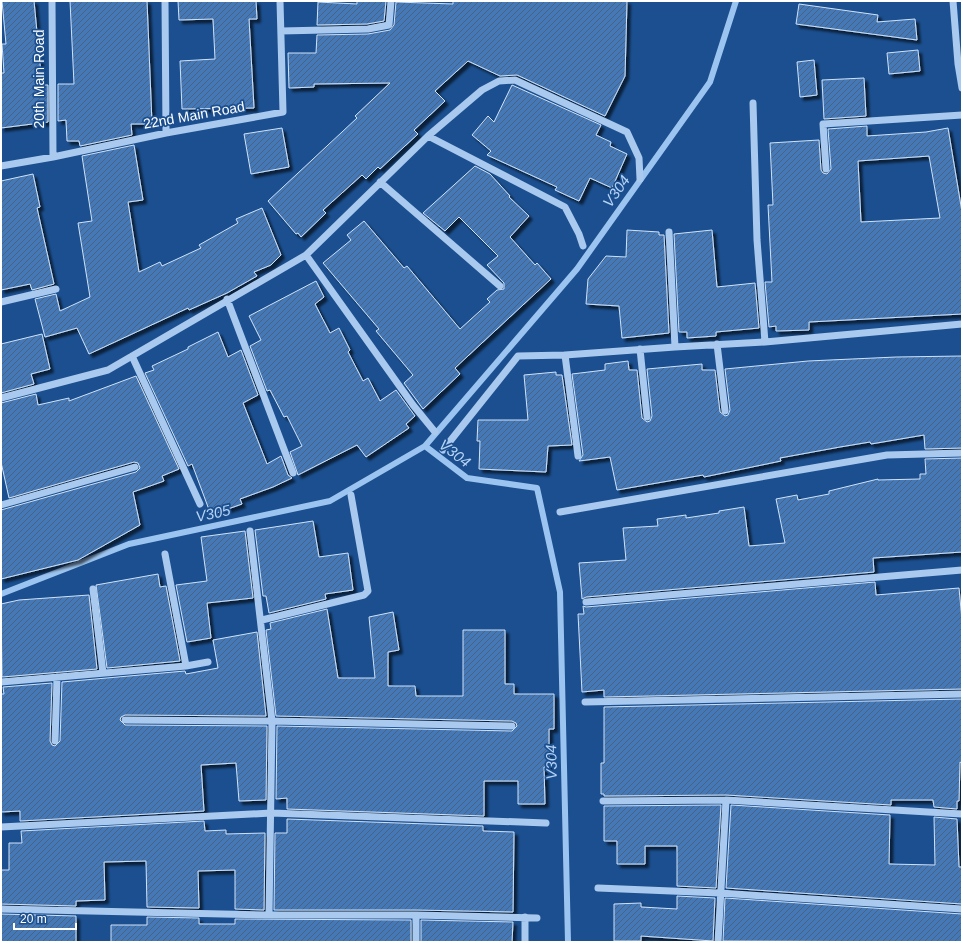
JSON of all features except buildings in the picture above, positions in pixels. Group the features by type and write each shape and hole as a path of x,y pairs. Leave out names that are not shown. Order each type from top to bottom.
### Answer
{"street":[{"name":"20th Main Road","path":"52,1 53,157"},
{"path":"165,1 166,133"},
{"name":"22nd Main Road","path":"1,166 53,157 166,133 284,112 280,1"},
{"path":"281,31 368,29 389,25 391,1"},
{"path":"953,1 962,88"},
{"path":"1,398 108,370 227,299 306,255 428,136 482,90 499,81 515,80 627,132 639,158 640,179"},
{"path":"753,103 757,240 765,342"},
{"path":"826,169 823,124 962,115"},
{"path":"428,136 565,207 579,234 583,246"},
{"path":"380,182 500,286"},
{"path":"669,232 675,347"},
{"path":"306,255 413,405 435,432"},
{"path":"1,302 56,289"},
{"path":"227,299 292,473"},
{"path":"443,450 518,356 565,355 765,342 962,324"},
{"path":"717,344 725,411"},
{"path":"640,349 647,417"},
{"path":"565,355 578,456"},
{"path":"132,356 200,504"},
{"path":"560,512 887,455 962,453"},
{"path":"1,505 135,467"},
{"path":"262,620 364,595 368,591 351,495"},
{"path":"250,531 262,620 272,721 269,915"},
{"path":"165,554 186,666"},
{"path":"586,602 962,570"},
{"path":"93,589 103,673"},
{"path":"1,682 186,666 208,662"},
{"path":"55,741 57,677"},
{"path":"585,702 962,694"},
{"path":"125,720 272,721 512,726"},
{"path":"603,801 726,800 962,814"},
{"path":"718,942 726,800"},
{"path":"1,827 271,813 546,823"},
{"path":"598,888 720,893 962,909"},
{"path":"1,909 269,915 416,915 537,918"},
{"path":"416,915 416,942"},
{"path":"525,917 525,942"}],"waterway":[{"name":"V304","path":"1,594 129,544 330,501 425,446 577,269 710,82 736,1"},
{"name":"V304","path":"425,446 467,478 537,488 560,592 568,942"}],"water label":[{"name":"V305","path":"213,513"}]}
